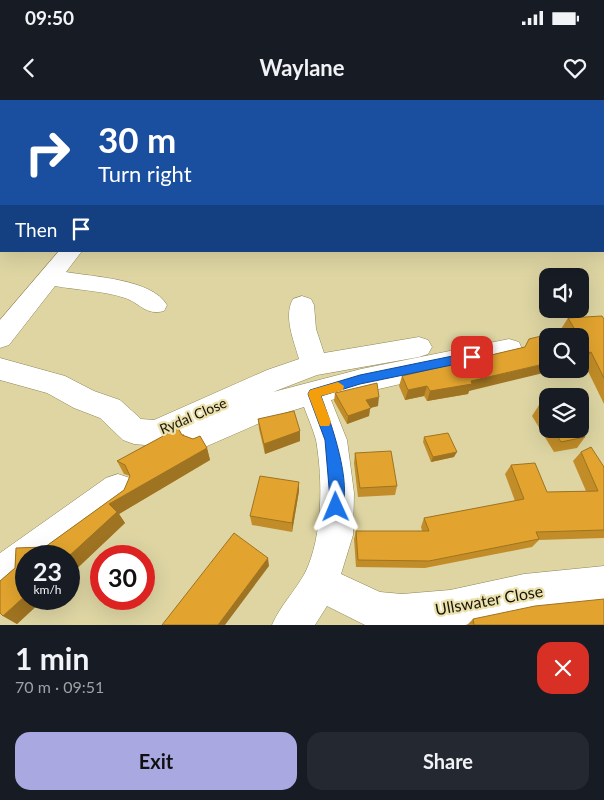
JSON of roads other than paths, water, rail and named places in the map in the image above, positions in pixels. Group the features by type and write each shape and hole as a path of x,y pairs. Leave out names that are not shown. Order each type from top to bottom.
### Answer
{"street":[{"path":"0,338 70,252"},
{"path":"49,277 132,291 155,305"},
{"path":"292,625 320,583 334,535 337,492 331,440 315,379 303,317"},
{"path":"362,368 420,347"},
{"path":"362,368 509,349"},
{"name":"Rydal Close","path":"0,369 55,384 84,400 110,409 134,431 156,433 277,378 315,379 362,368"},
{"path":"198,437 271,405 315,379"},
{"path":"0,575 118,489"},
{"name":"Ullswater Close","path":"320,583 378,611 402,613 450,609 524,593 604,584"}]}
